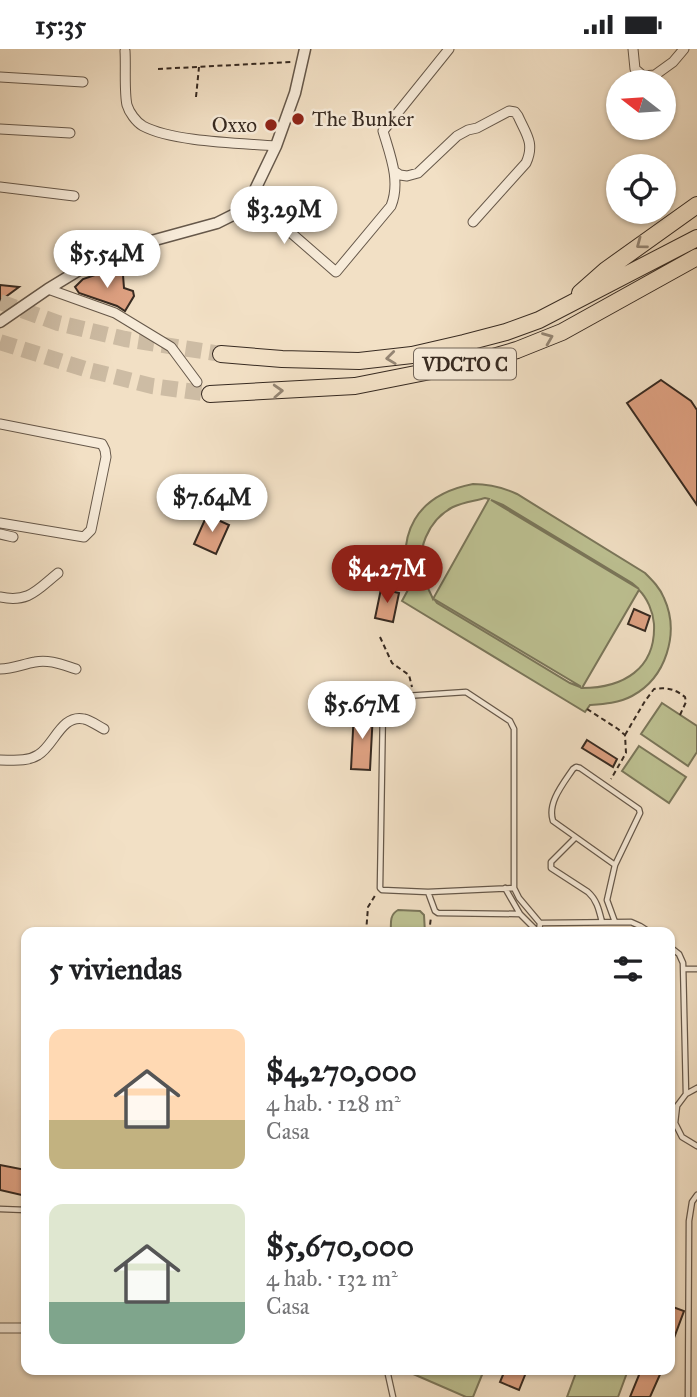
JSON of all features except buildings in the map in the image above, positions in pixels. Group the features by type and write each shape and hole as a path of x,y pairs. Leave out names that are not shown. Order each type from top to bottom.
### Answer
{"highway":[{"path":"573,304 582,291 606,270 697,205"},
{"name":"VDCTO C","path":"221,353 282,359 359,361 412,355 506,332 539,320 697,238"},
{"name":"VDCTO C","path":"210,394 355,386 476,362 517,350 562,332 697,257"}],"street":[{"path":"0,322 94,261 144,243 216,223 235,213 251,198 276,146 295,93 305,49"},
{"path":"251,198 336,271 391,206 395,196 394,171 383,131 449,49"},
{"path":"634,49 635,69 643,76 655,75 673,62 684,49"},
{"path":"125,51 127,105 141,125 186,138 276,146"},
{"path":"0,78 83,82"},
{"path":"394,171 407,176 418,173 457,136 509,111 515,112 531,146 526,163 472,222"},
{"path":"0,129 70,133"},
{"path":"0,187 74,196"},
{"path":"48,289 115,313 171,348 197,382"},
{"path":"0,424 102,444 106,457 91,530 84,537 0,523"},
{"path":"0,534 13,537"},
{"path":"0,597 13,600 24,598 58,573"},
{"path":"0,669 11,669 38,661 50,661 76,669"},
{"path":"0,760 34,758 42,753 61,728 73,719 85,719 104,729"},
{"path":"0,1328 21,1328"}],"lane":[{"path":"514,888 428,891 384,891 380,888 383,705 390,697 466,692 510,721 514,729 514,888 540,923 540,927"},
{"path":"615,865 552,821 551,813 558,792 576,767 639,809 640,813 615,865 607,900 615,922"},
{"path":"575,838 550,865 593,896 602,922"},
{"path":"505,888 520,914 533,927"},
{"path":"428,891 438,913 520,914"},
{"path":"540,923 631,922 642,927"},
{"path":"675,951 679,954 684,969 686,1094"},
{"path":"675,955 679,954"},
{"path":"684,969 697,969"},
{"path":"697,1088 686,1094 677,1106 675,1122 682,1137 697,1146"},
{"path":"689,1397 689,1220 692,1202 697,1195"},
{"path":"0,1209 21,1210"},
{"path":"388,1375 393,1397"}],"path":[{"path":"158,69 303,62"},
{"path":"196,97 199,66"},
{"path":"380,637 392,663 409,675 412,695"},
{"path":"607,786 626,753 625,736 654,689 666,687 685,697 686,702 680,715"},
{"path":"587,709 625,736"},
{"path":"366,927 368,907 380,888"},
{"path":"429,927 435,911"}],"green space":[{"path":"479,484 506,489 645,573 662,594 671,626 667,653 654,678 632,696 606,704 590,705 585,712 402,601 409,588 406,550 415,519 424,507 453,489","holes":["489,499 433,599 422,568 423,547 430,528 444,513 457,505","491,500 503,505 639,589","639,590 649,605 654,624 653,640 643,664 623,680 582,688","434,599 580,687 570,683"]},
{"path":"662,703 697,726 697,752 688,766 641,734"},
{"path":"639,746 686,777 669,803 622,771"},
{"path":"420,911 424,915 425,927 391,927 395,912"},
{"path":"415,1375 482,1375 473,1397 466,1397"},
{"path":"575,1375 626,1375 618,1397 567,1397"}],"tunnel":[{"path":"0,302 58,323 125,339 221,354"},
{"path":"0,342 85,369 152,386 210,394"}],"place":[{"name":"The Bunker","path":"298,119"},
{"name":"Oxxo","path":"271,125"}]}
